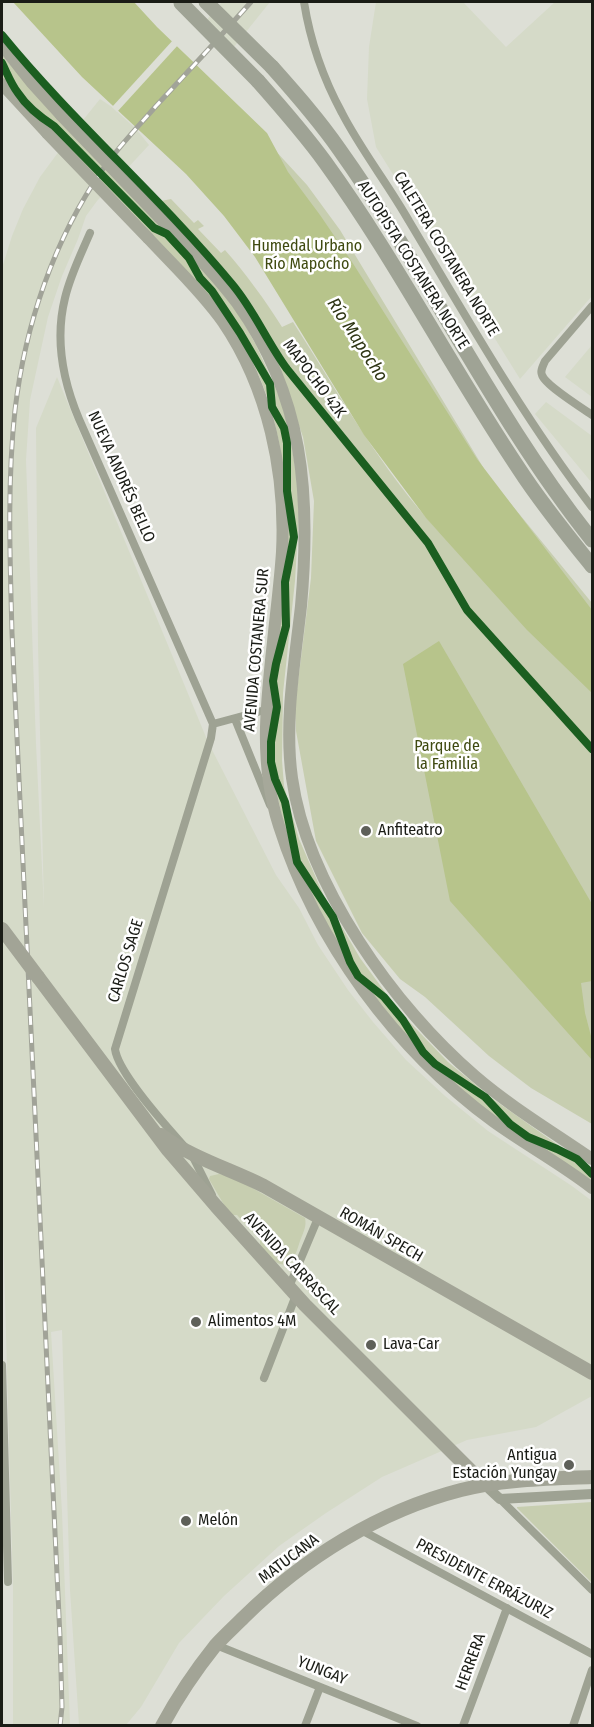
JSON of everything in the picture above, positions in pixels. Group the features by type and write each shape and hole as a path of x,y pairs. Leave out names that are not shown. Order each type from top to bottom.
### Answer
{"highway":[{"name":"AUTOPISTA COSTANERA NORTE","path":"180,2 258,81 307,138 374,234 518,468 552,517 592,566"},
{"name":"AUTOPISTA COSTANERA NORTE","path":"206,2 272,68 322,125 412,261 500,407 560,497 592,540"}],"main road":[{"path":"2,45 61,115 221,283 249,321 278,378 296,435 303,475 305,549 290,720 292,779 307,836 324,876 346,918 370,958 400,999 436,1039 491,1090 592,1159"},
{"name":"AVENIDA COSTANERA SUR","path":"2,84 202,296 232,337 256,385 272,438 280,484 282,546 265,710 267,771 278,824 299,880 330,939 357,981 392,1026 427,1064 494,1121 592,1188"},
{"name":"AVENIDA CARRASCAL","path":"2,929 168,1150 193,1165 216,1206 292,1291 485,1485"},
{"name":"ROMÁN SPECH","path":"153,1129 193,1165 218,1165 264,1186 592,1373"},
{"name":"MATUCANA","path":"162,1725 186,1686 216,1645 267,1595 324,1551 384,1519 462,1490 485,1485 592,1477"}],"street":[{"name":"CALETERA COSTANERA NORTE","path":"304,2 320,63 342,114 390,188 518,402 566,474 592,507"},
{"name":"NUEVA ANDRÉS BELLO","path":"90,233 68,287 62,313 62,353 68,389 213,724"},
{"path":"592,306 541,368 542,375 550,385 592,415"},
{"path":"213,724 265,710"},
{"path":"235,719 278,824"},
{"name":"CARLOS SAGE","path":"193,1165 119,1063 115,1049 212,738 213,724"},
{"path":"264,1378 318,1218"},
{"path":"2,1365 3,1494 8,1582"},
{"name":"AVENIDA CARRASCAL","path":"485,1485 592,1590"},
{"path":"500,1499 592,1494"},
{"name":"PRESIDENTE ERRÁZURIZ","path":"361,1530 592,1654"},
{"name":"HERRERA","path":"463,1725 507,1608"},
{"name":"YUNGAY","path":"216,1645 417,1725"},
{"path":"573,1725 592,1670"},
{"path":"305,1725 320,1687"}],"shaded area":[{"path":"222,2 270,2 225,58 198,30"},
{"path":"376,2 463,2 506,47 555,2 592,2 592,296 520,379 376,147 367,99 369,47"},
{"path":"100,99 136,129 149,145 86,216 48,317 30,400 26,460 44,909 36,428 57,377 208,742 276,875 299,908 318,945 348,990 406,1060 488,1131 592,1201 592,1396 536,1427 467,1440 382,1477 279,1546 224,1596 179,1643 141,1707 126,1725 79,1725 70,1590 62,1330 51,1332 62,1512 70,1725 13,1725 13,1588 2,1189 2,268 23,209 40,177"},
{"path":"592,345 592,397 565,377"},
{"path":"546,402 592,436 592,483 535,414"}],"green space":[{"path":"2,55 68,130 210,276 235,307 256,345 281,400 290,435 299,513 295,581 283,693 284,786 299,839 324,896 360,958 399,1011 448,1062 493,1099 592,1169 592,1183 507,1127 444,1076 403,1036 351,971 319,915 288,845 269,757 283,470 275,423 265,392 246,349 221,309 2,80"},
{"name":"Parque de la Familia","path":"228,99 307,185 340,230 489,477 592,603 592,1124 531,1088 489,1056 425,997 400,979 362,933 316,841 296,731 295,706 311,578 314,501 303,437 285,385 263,337 268,334 240,288 161,201 171,199 194,223 198,220 204,226 198,229 221,253 225,250 255,287 282,327 293,322 379,457 439,532"},
{"path":"219,1174 231,1176 305,1218 305,1227 297,1251 288,1264 279,1264 270,1258 260,1248 260,1240 237,1215 230,1215 209,1179 210,1176"},
{"path":"592,1502 592,1583 517,1507"}],"water":[{"name":"Humedal Urbano Río Mapocho","path":"13,2 134,2 267,133 288,172 352,262 477,459 592,610 592,693 527,630 426,518 364,435 255,257 224,216 186,174 82,77"},
{"path":"439,641 592,904 592,981 581,983 592,1040 592,1060 450,901 403,664"}],"pier":[{"path":"174,39 179,44 117,112 112,107"}],"railway":[{"path":"60,1726 62,1707 60,1637 12,633 10,494 15,410 26,346 44,284 70,224 86,196 122,144 251,2"}],"cycle path":[{"name":"MAPOCHO 42K","path":"2,35 58,99 176,221 232,284 287,369 428,543 467,610 592,749"},
{"path":"2,63 16,90 30,107 54,126 154,228 167,234 189,258 200,278 212,291 240,333 270,384 272,407 284,428 287,443 287,491 294,537 285,582 286,626 273,681 277,707 271,742 271,762 275,779 285,802 297,862 333,917 350,962 358,976 384,997 403,1020 423,1052 435,1064 485,1097 510,1124 528,1137 577,1159 592,1174"}],"place":[{"name":"Anfiteatro","path":"366,831"},
{"name":"Alimentos 4M","path":"196,1322"},
{"name":"Lava-Car","path":"371,1345"},
{"name":"Antigua Estación Yungay","path":"569,1465"},
{"name":"Melón","path":"186,1521"}],"water label":[{"name":"Río Mapocho","path":"357,340"}]}
